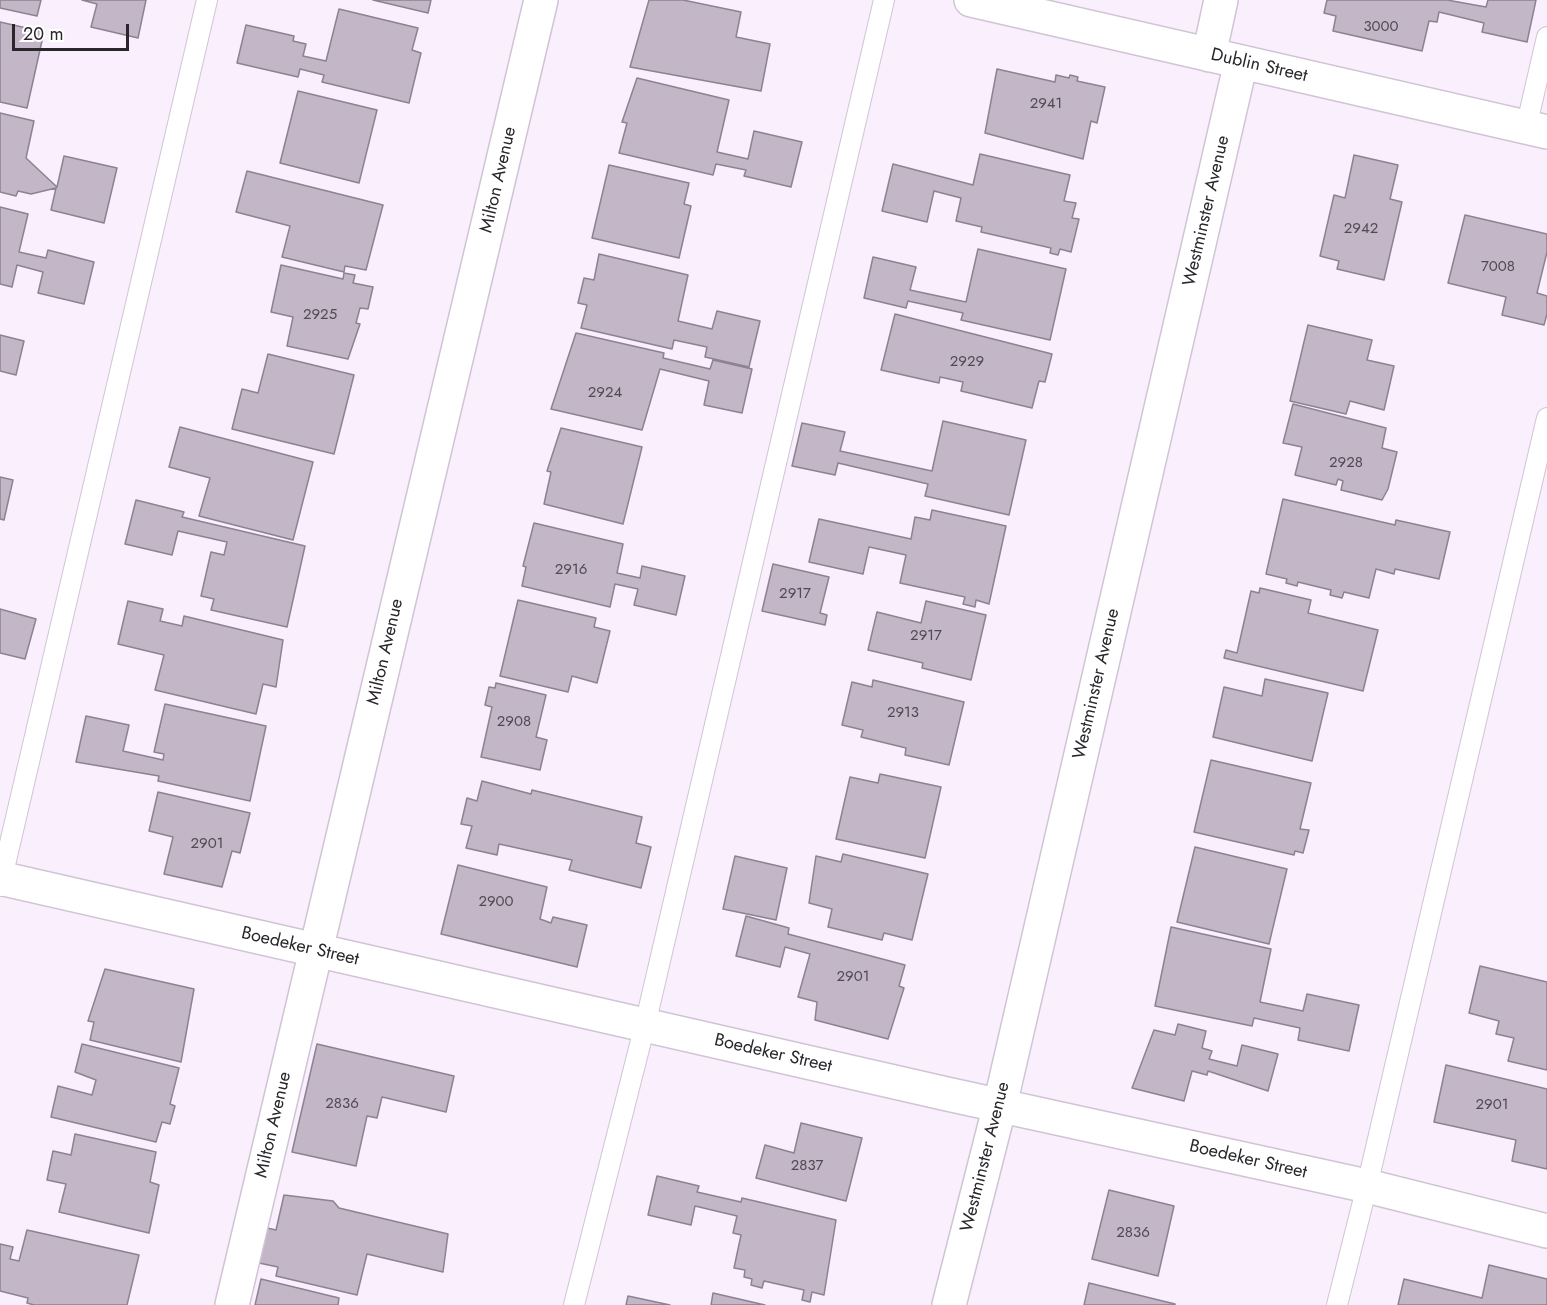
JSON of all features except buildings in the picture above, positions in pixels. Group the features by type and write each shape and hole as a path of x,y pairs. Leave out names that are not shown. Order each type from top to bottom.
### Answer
{"street":[{"name":"Milton Avenue","path":"232,1305 542,0"},
{"name":"Dublin Street","path":"971,0 1537,130"},
{"path":"1209,55 1221,0"},
{"name":"Westminster Avenue","path":"949,1305 1000,1105 1241,62"},
{"name":"Boedeker Street","path":"1,880 1367,1186 1547,1231"}],"lane":[{"path":"1,880 207,0"},
{"path":"574,1305 645,1025 884,0"},
{"path":"1537,130 1547,37"},
{"path":"1337,1305 1547,418"}]}
